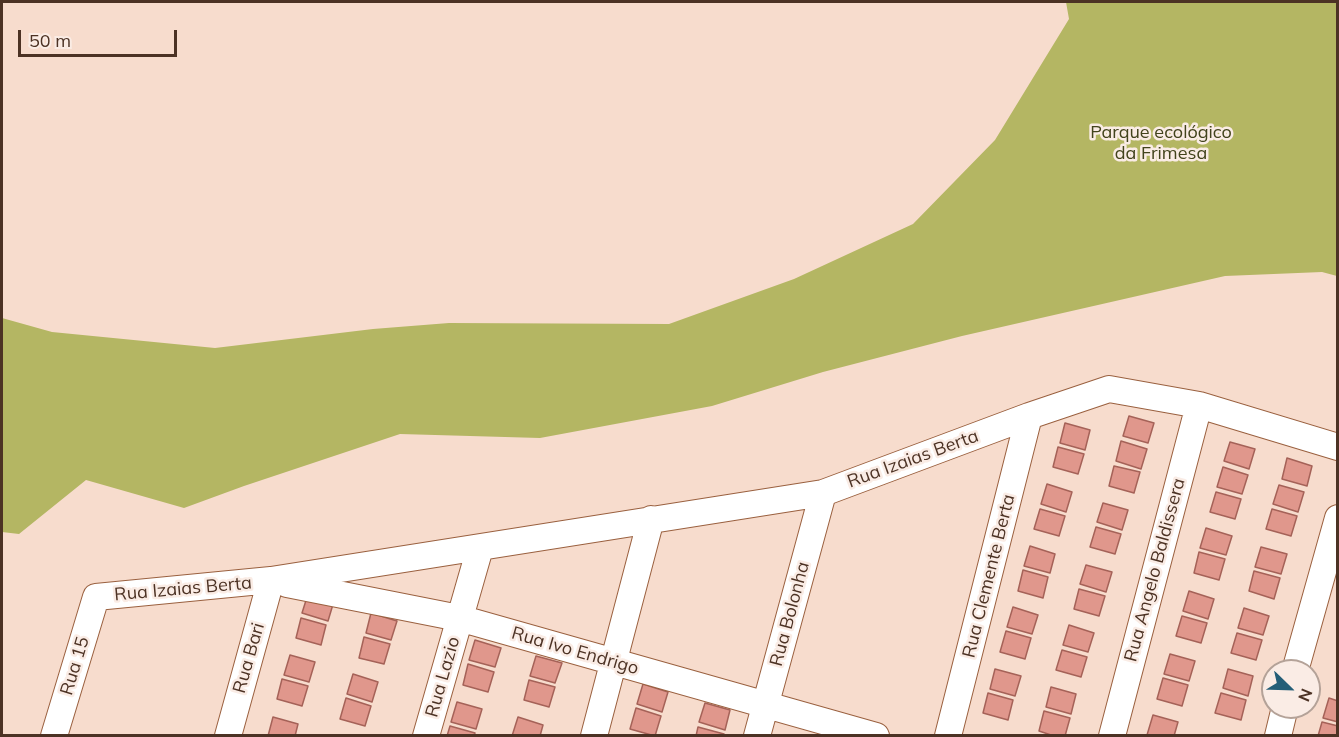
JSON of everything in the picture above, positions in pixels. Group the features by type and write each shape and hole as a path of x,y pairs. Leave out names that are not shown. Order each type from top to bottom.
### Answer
{"street":[{"name":"Rua Izaias Berta","path":"96,597 271,580 823,493 1029,416 1110,389 1199,405 1338,447"},
{"name":"Rua Angelo Baldissera","path":"1112,735 1199,405"},
{"name":"Rua Clemente Berta","path":"948,735 1029,416"},
{"name":"Rua Bolonha","path":"757,735 823,493"},
{"path":"1298,659 1338,518"},
{"path":"594,735 651,519"},
{"name":"Rua Lazio","path":"426,735 480,548"},
{"name":"Rua Ivo Endrigo","path":"271,580 459,618 876,735"},
{"name":"Rua Bari","path":"228,735 271,580"},
{"name":"Rua 15","path":"54,735 96,597"},
{"path":"1278,735 1283,719"}],"green space":[{"name":"Parque ecológico da Frimesa","path":"1066,2 1337,2 1337,276 1322,272 1225,276 962,336 823,372 712,406 540,438 400,434 184,508 86,480 19,534 2,532 2,318 52,332 215,348 373,329 449,323 669,324 794,279 913,224 995,140 1069,19"}],"building":[{"path":"1129,416 1154,423 1148,443 1123,436"},
{"path":"1065,423 1090,430 1085,450 1060,443"},
{"path":"1121,441 1147,449 1141,469 1116,461"},
{"path":"1230,442 1255,449 1249,469 1224,461"},
{"path":"1058,447 1084,454 1078,474 1053,467"},
{"path":"1287,458 1312,466 1307,486 1282,479"},
{"path":"1114,466 1140,472 1134,493 1109,486"},
{"path":"1223,467 1248,475 1242,494 1217,487"},
{"path":"1047,484 1072,492 1066,512 1041,504"},
{"path":"1279,485 1304,492 1298,512 1273,504"},
{"path":"1216,492 1241,499 1235,519 1210,512"},
{"path":"1103,503 1128,510 1122,530 1097,522"},
{"path":"1040,509 1065,516 1059,536 1034,529"},
{"path":"1272,509 1297,516 1291,536 1266,529"},
{"path":"1096,527 1121,534 1115,554 1090,547"},
{"path":"1206,528 1232,536 1226,555 1200,548"},
{"path":"1030,546 1055,554 1050,573 1024,566"},
{"path":"1261,547 1287,554 1281,574 1255,567"},
{"path":"1199,552 1225,559 1219,580 1194,573"},
{"path":"1086,565 1112,572 1106,592 1080,584"},
{"path":"1023,570 1048,577 1043,598 1018,591"},
{"path":"1254,571 1280,578 1274,599 1249,591"},
{"path":"1079,589 1105,596 1099,616 1074,609"},
{"path":"1189,591 1214,599 1208,619 1183,611"},
{"path":"308,594 334,601 328,621 302,613"},
{"path":"1013,607 1038,615 1032,634 1007,627"},
{"path":"1244,608 1269,616 1263,635 1238,628"},
{"path":"371,613 397,621 391,640 366,633"},
{"path":"1182,616 1207,623 1201,643 1176,636"},
{"path":"301,618 326,625 321,645 296,638"},
{"path":"1069,625 1094,633 1088,652 1063,645"},
{"path":"1006,631 1031,638 1025,659 1000,652"},
{"path":"1237,633 1262,640 1256,660 1231,653"},
{"path":"364,637 390,644 384,664 359,658"},
{"path":"475,640 501,648 495,667 469,660"},
{"path":"1062,650 1087,657 1081,677 1056,670"},
{"path":"1170,654 1195,661 1189,681 1164,674"},
{"path":"290,655 315,662 309,682 284,675"},
{"path":"536,656 562,663 555,683 530,676"},
{"path":"468,664 494,672 488,692 463,685"},
{"path":"995,669 1021,676 1015,696 990,689"},
{"path":"1228,669 1253,676 1248,696 1223,688"},
{"path":"353,674 378,682 372,702 347,694"},
{"path":"1163,678 1188,685 1182,706 1157,699"},
{"path":"282,679 308,686 302,706 277,699"},
{"path":"529,680 555,687 549,707 524,700"},
{"path":"643,684 668,692 662,712 637,704"},
{"path":"1051,687 1076,694 1071,714 1046,707"},
{"path":"988,693 1013,700 1008,720 983,713"},
{"path":"1221,693 1246,700 1241,720 1215,713"},
{"path":"346,698 371,706 365,726 340,719"},
{"path":"1329,698 1338,701 1338,722 1323,718"},
{"path":"457,702 482,709 476,729 451,722"},
{"path":"705,703 730,710 725,730 699,722"},
{"path":"636,708 661,716 655,736 630,729"},
{"path":"1044,711 1070,718 1065,736 1054,736 1039,731"},
{"path":"1153,715 1178,722 1174,736 1147,735"},
{"path":"273,717 298,724 295,736 268,736"},
{"path":"518,717 543,725 540,736 512,736"},
{"path":"1322,722 1338,726 1338,736 1318,736"},
{"path":"450,726 475,733 474,736 447,736"},
{"path":"698,727 724,734 723,736 696,736"}]}
